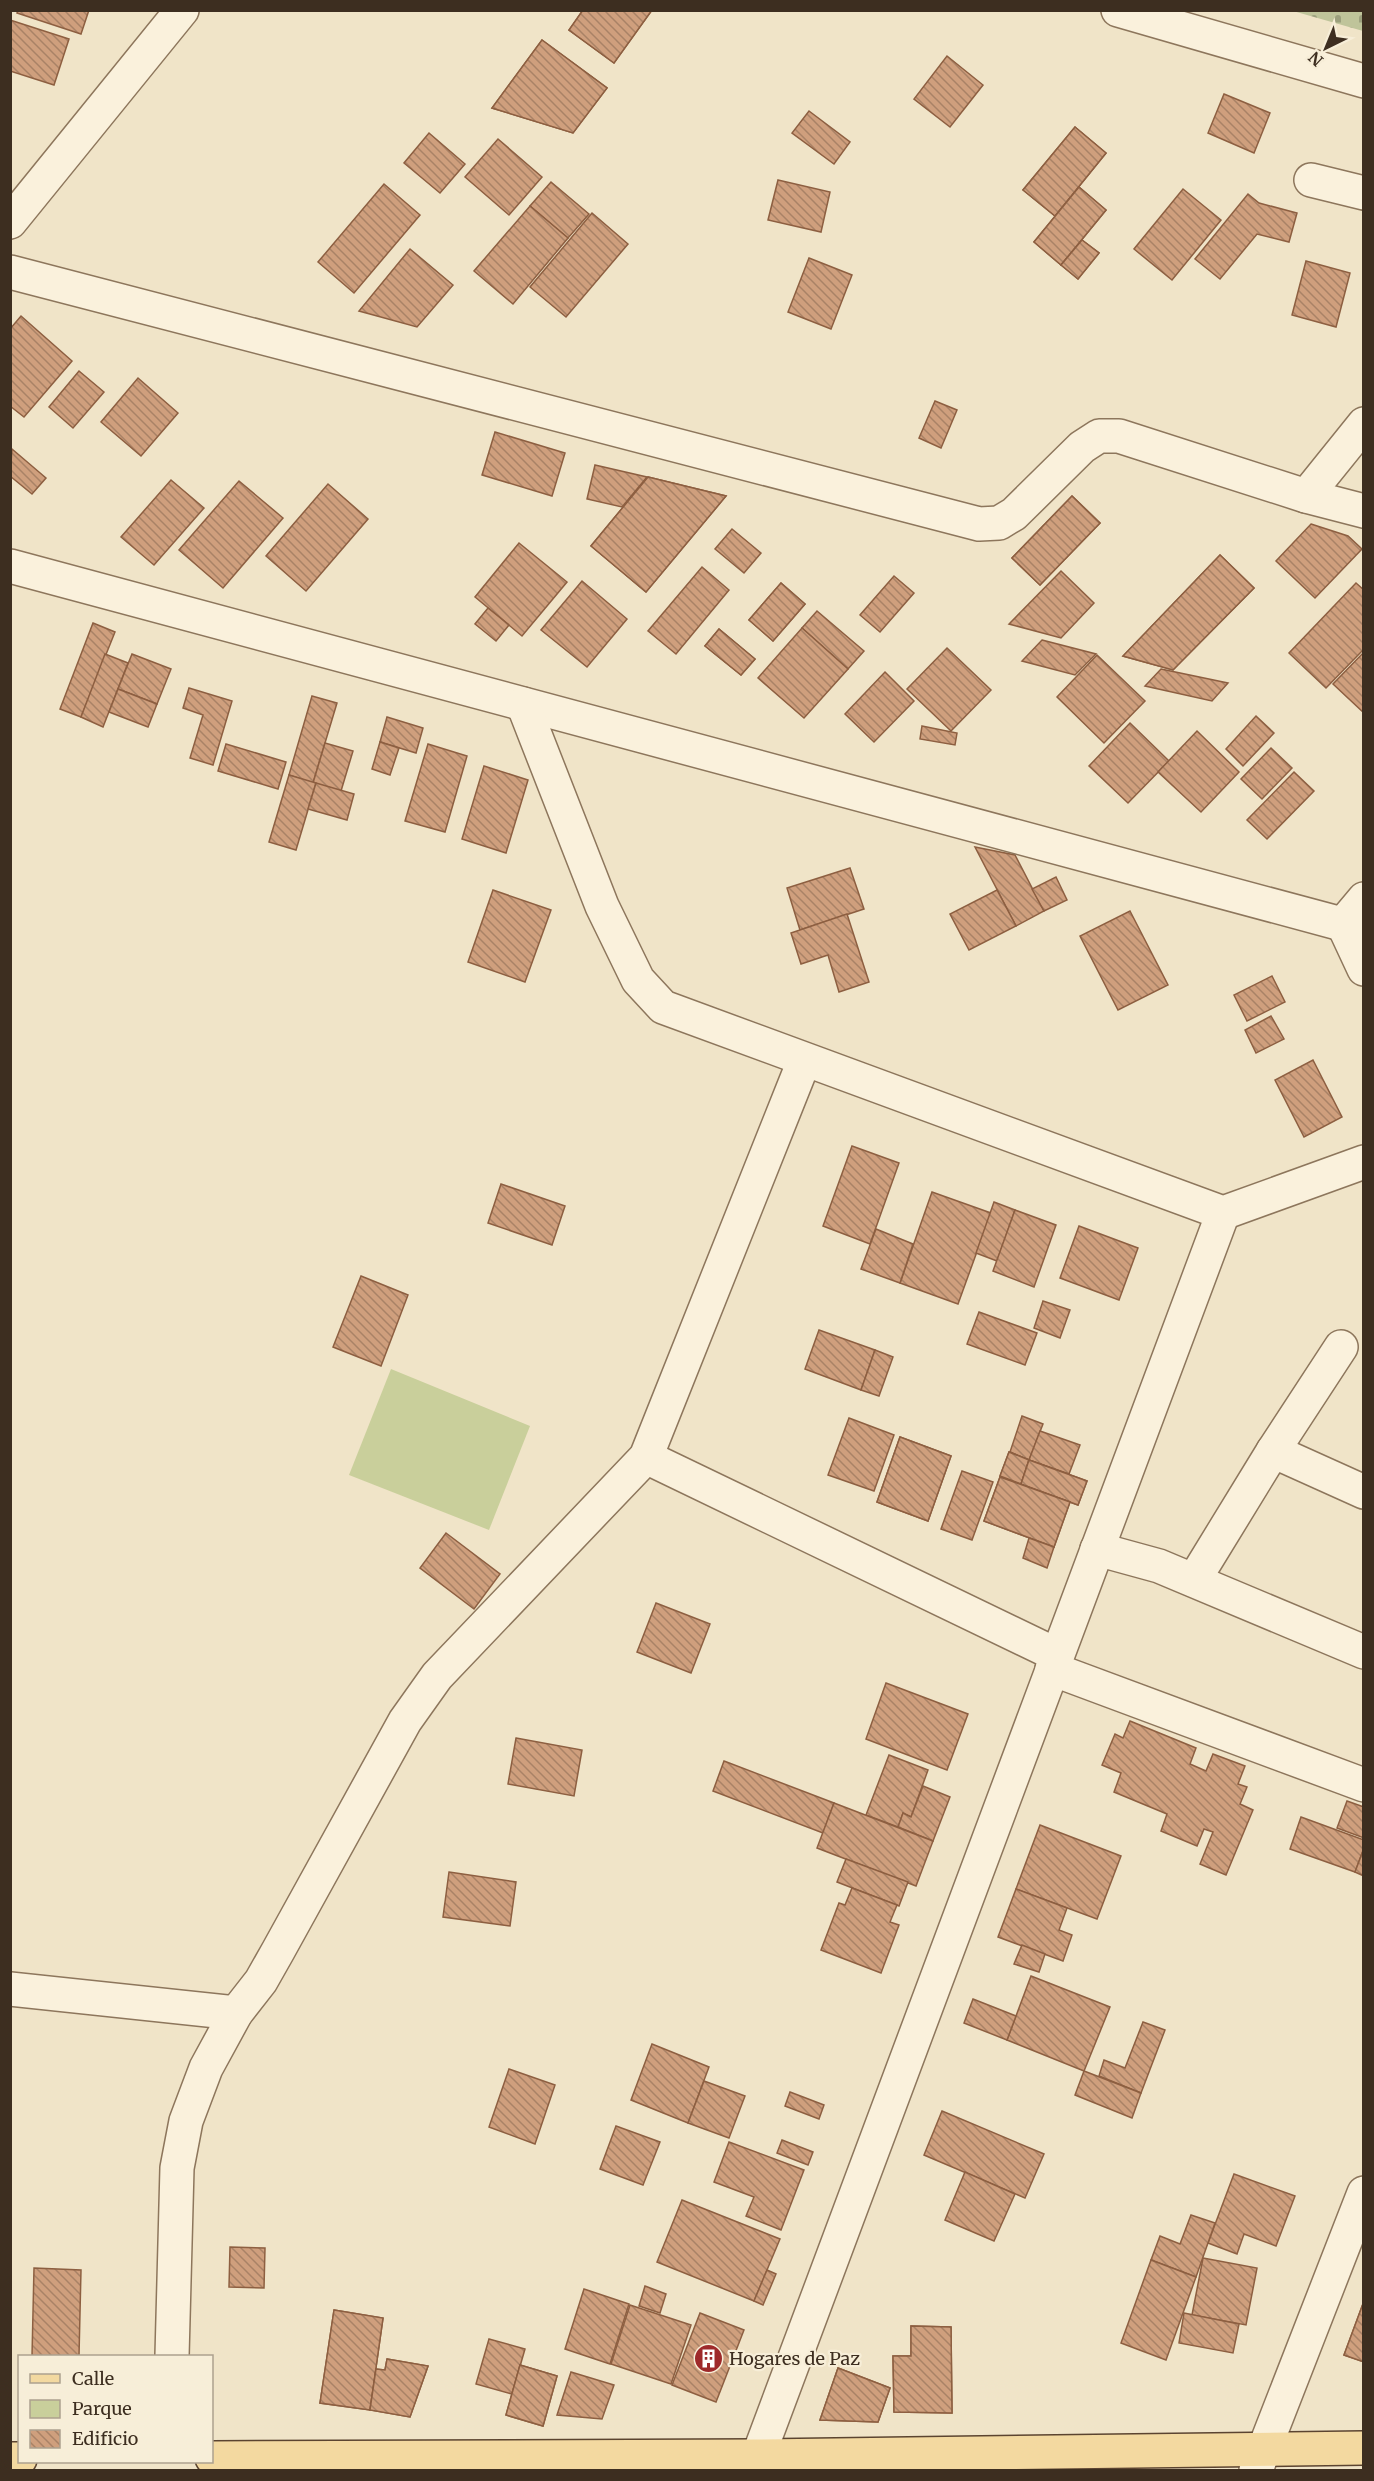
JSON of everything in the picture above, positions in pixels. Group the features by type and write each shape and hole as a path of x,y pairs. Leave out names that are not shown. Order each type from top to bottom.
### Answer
{"main road":[{"path":"213,2458 384,2464 1260,2459 1364,2448"}],"street":[{"path":"10,222 23,187 182,10"},
{"path":"1118,10 1364,81"},
{"path":"1311,180 1364,193"},
{"path":"10,272 979,524 999,524 1014,514 1082,447 1099,436 1119,436 1306,496 1364,511"},
{"path":"1306,496 1364,424"},
{"path":"10,566 1353,927"},
{"path":"523,704 602,906 638,980 663,1008 1223,1213 1364,1162"},
{"path":"1364,899 1353,927 1364,969"},
{"path":"172,2355 177,2169 186,2121 206,2068 236,2013 261,1981 405,1721 437,1676 646,1457 804,1061"},
{"path":"756,2463 1223,1213"},
{"path":"1194,1580 1273,1451 1341,1347"},
{"path":"1273,1451 1364,1492"},
{"path":"646,1457 1054,1662 1364,1785"},
{"path":"1097,1549 1159,1566 1364,1652"},
{"path":"10,1989 236,2013"},
{"path":"1260,2459 1364,2193"}],"green space":[{"path":"1293,11 1363,11 1363,31"},
{"path":"391,1369 530,1426 489,1530 349,1475"}],"building":[{"path":"18,10 89,10 81,34 17,13"},
{"path":"583,10 652,10 614,63 569,30"},
{"path":"583,10 652,10 614,63 569,30"},
{"path":"10,20 69,39 54,85 10,71"},
{"path":"542,40 607,88 573,133 492,108"},
{"path":"542,40 607,88 573,133 492,108"},
{"path":"947,56 983,85 950,127 914,99"},
{"path":"1224,94 1270,113 1254,153 1208,133"},
{"path":"809,111 850,142 834,164 792,133"},
{"path":"1075,127 1106,153 1055,216 1023,190"},
{"path":"1075,127 1106,153 1055,216 1023,190"},
{"path":"429,133 465,164 440,193 404,163"},
{"path":"498,139 542,177 509,215 465,177"},
{"path":"778,180 830,192 821,232 768,220"},
{"path":"551,182 589,214 568,238 530,206"},
{"path":"384,184 420,215 354,293 318,262"},
{"path":"1079,187 1106,210 1061,265 1034,242"},
{"path":"1079,187 1106,210 1061,265 1034,242"},
{"path":"1183,189 1221,220 1172,280 1134,249"},
{"path":"1248,194 1259,203 1297,213 1289,242 1257,234 1220,279 1195,259"},
{"path":"530,206 568,238 513,304 474,271"},
{"path":"592,213 628,244 566,317 530,287"},
{"path":"1082,240 1099,253 1078,279 1061,265"},
{"path":"1082,240 1099,253 1078,279 1061,265"},
{"path":"410,249 453,285 417,327 359,311"},
{"path":"809,258 852,275 831,329 788,312"},
{"path":"1306,261 1350,273 1336,327 1292,315"},
{"path":"21,316 72,361 24,417 10,406 10,329"},
{"path":"79,371 104,392 73,428 49,407"},
{"path":"138,378 178,413 141,456 101,422"},
{"path":"935,401 957,410 941,448 919,438"},
{"path":"495,432 565,453 552,496 482,475"},
{"path":"12,449 46,478 32,494 10,476"},
{"path":"595,465 647,477 622,507 587,499"},
{"path":"648,477 726,496 646,592 591,546"},
{"path":"648,477 726,496 646,592 591,546"},
{"path":"171,480 204,508 154,565 121,537"},
{"path":"239,481 283,518 223,588 179,550"},
{"path":"328,484 368,519 306,591 266,556"},
{"path":"1072,496 1100,523 1040,585 1012,558"},
{"path":"1072,496 1100,523 1040,585 1012,558"},
{"path":"1311,524 1348,536 1362,549 1315,598 1276,561"},
{"path":"732,529 761,553 744,573 715,549"},
{"path":"519,543 567,582 522,636 475,597"},
{"path":"1220,555 1254,588 1173,670 1123,656"},
{"path":"1220,555 1254,588 1173,670 1123,656"},
{"path":"702,567 729,590 676,654 648,631"},
{"path":"1061,571 1094,603 1061,638 1009,624"},
{"path":"894,576 914,593 880,632 860,615"},
{"path":"582,581 627,619 587,667 541,630"},
{"path":"781,583 805,604 773,641 749,620"},
{"path":"781,583 805,604 773,641 749,620"},
{"path":"1356,583 1364,590 1364,649 1326,688 1289,653"},
{"path":"488,608 509,625 496,641 475,624"},
{"path":"817,611 864,651 848,669 802,628"},
{"path":"93,623 115,632 81,717 60,709"},
{"path":"802,628 848,669 804,718 758,678"},
{"path":"719,629 755,659 741,675 705,646"},
{"path":"719,629 755,659 741,675 705,646"},
{"path":"1042,640 1096,654 1075,675 1022,661"},
{"path":"947,648 991,690 951,731 907,689"},
{"path":"1364,652 1364,713 1333,684"},
{"path":"105,654 128,663 103,727 81,717"},
{"path":"132,654 171,669 157,704 118,689"},
{"path":"1097,655 1145,701 1104,743 1057,697"},
{"path":"1161,669 1228,683 1212,701 1145,686"},
{"path":"885,672 914,701 874,742 845,714"},
{"path":"189,688 232,701 213,765 190,758 203,715 183,708"},
{"path":"118,689 157,704 148,727 109,712"},
{"path":"312,696 337,703 313,783 289,775"},
{"path":"1256,716 1274,733 1243,766 1226,749"},
{"path":"387,717 423,728 416,753 380,742"},
{"path":"1130,723 1169,761 1128,803 1089,766"},
{"path":"922,726 957,733 955,745 920,739"},
{"path":"1197,731 1239,772 1201,812 1158,772"},
{"path":"380,742 399,748 390,775 372,769"},
{"path":"325,743 353,751 341,791 313,783"},
{"path":"226,744 286,762 278,789 218,771"},
{"path":"428,744 467,756 445,832 405,821"},
{"path":"1271,748 1292,768 1262,799 1241,779"},
{"path":"484,766 528,780 506,853 462,839"},
{"path":"1294,772 1314,791 1267,839 1247,820"},
{"path":"289,775 316,783 296,850 269,842"},
{"path":"316,783 354,794 347,820 308,809"},
{"path":"975,847 1015,855 1044,911 1016,926"},
{"path":"850,868 864,909 800,930 787,888"},
{"path":"1056,877 1067,900 1044,911 1032,889"},
{"path":"493,890 551,910 525,982 468,962"},
{"path":"997,890 1016,926 969,950 950,914"},
{"path":"1130,911 1168,985 1118,1010 1080,936"},
{"path":"847,914 869,982 839,992 828,955 801,964 791,933"},
{"path":"1272,976 1285,1002 1247,1021 1234,995"},
{"path":"1271,1016 1284,1039 1256,1053 1245,1030"},
{"path":"1313,1060 1342,1117 1304,1137 1275,1080"},
{"path":"852,1146 899,1163 870,1244 823,1226"},
{"path":"501,1184 565,1206 552,1245 488,1223"},
{"path":"932,1192 991,1213 958,1304 900,1283"},
{"path":"994,1202 1015,1210 997,1261 976,1253"},
{"path":"1015,1210 1056,1225 1034,1287 993,1271"},
{"path":"1079,1226 1138,1248 1119,1300 1060,1278"},
{"path":"876,1229 913,1244 900,1283 861,1269"},
{"path":"361,1276 408,1295 381,1366 333,1347"},
{"path":"1043,1301 1070,1310 1060,1338 1034,1328"},
{"path":"979,1312 1037,1333 1025,1365 967,1344"},
{"path":"819,1330 875,1350 861,1390 805,1369"},
{"path":"875,1350 893,1357 879,1396 861,1390"},
{"path":"1022,1416 1043,1424 1029,1460 1010,1452"},
{"path":"849,1418 894,1435 874,1491 828,1475"},
{"path":"1040,1431 1080,1445 1069,1474 1029,1460"},
{"path":"900,1437 951,1456 928,1521 877,1502"},
{"path":"900,1437 951,1456 928,1521 877,1502"},
{"path":"1009,1452 1029,1460 1021,1484 1000,1476"},
{"path":"1009,1452 1029,1460 1021,1484 1000,1476"},
{"path":"1029,1460 1087,1481 1078,1505 1021,1484"},
{"path":"1029,1460 1087,1481 1078,1505 1021,1484"},
{"path":"962,1471 993,1482 972,1540 941,1529"},
{"path":"1000,1477 1070,1502 1054,1547 984,1521"},
{"path":"1000,1477 1070,1502 1054,1547 984,1521"},
{"path":"446,1533 500,1574 474,1609 420,1568"},
{"path":"1029,1538 1054,1547 1047,1568 1023,1558"},
{"path":"656,1603 710,1624 691,1673 637,1652"},
{"path":"886,1683 968,1714 947,1770 866,1739"},
{"path":"1130,1721 1196,1748 1190,1764 1206,1771 1213,1754 1245,1766 1238,1784 1247,1787 1240,1804 1253,1810 1226,1875 1200,1864 1213,1832 1204,1829 1197,1846 1161,1831 1167,1814 1114,1792 1121,1773 1102,1765 1115,1734 1123,1738"},
{"path":"516,1738 582,1750 574,1796 508,1784"},
{"path":"889,1755 928,1770 911,1817 903,1813 898,1827 866,1815"},
{"path":"724,1761 834,1803 823,1833 713,1791"},
{"path":"923,1786 950,1797 933,1841 898,1827 903,1813 911,1817"},
{"path":"1347,1801 1364,1807 1364,1838 1337,1828"},
{"path":"834,1803 933,1841 916,1886 817,1848"},
{"path":"1301,1817 1364,1840 1364,1848 1355,1872 1290,1849"},
{"path":"1040,1825 1121,1856 1097,1919 1016,1889"},
{"path":"1364,1848 1364,1876 1355,1872"},
{"path":"846,1859 908,1882 899,1906 837,1882"},
{"path":"449,1872 516,1882 510,1926 443,1917"},
{"path":"852,1888 897,1905 890,1922 899,1925 881,1973 821,1950 839,1903 845,1905"},
{"path":"1016,1889 1067,1908 1059,1930 1072,1935 1063,1961 998,1937"},
{"path":"1022,1945 1045,1954 1039,1972 1014,1964"},
{"path":"1031,1976 1110,2007 1084,2071 1007,2040"},
{"path":"973,1999 1016,2016 1007,2040 964,2023"},
{"path":"1143,2022 1165,2030 1141,2093 1099,2076 1104,2060 1125,2068"},
{"path":"652,2044 709,2067 688,2123 631,2100"},
{"path":"509,2069 555,2085 535,2144 489,2127"},
{"path":"1084,2071 1141,2093 1132,2118 1075,2095"},
{"path":"704,2081 745,2096 729,2138 688,2123"},
{"path":"790,2092 824,2105 819,2119 785,2106"},
{"path":"942,2111 1044,2154 1025,2198 924,2155"},
{"path":"616,2126 660,2142 643,2185 600,2169"},
{"path":"782,2140 813,2152 808,2165 777,2153"},
{"path":"729,2142 804,2170 781,2230 746,2216 754,2197 714,2182"},
{"path":"965,2172 1015,2194 994,2241 945,2220"},
{"path":"1234,2174 1295,2196 1276,2246 1244,2234 1237,2254 1208,2243"},
{"path":"682,2200 780,2239 754,2301 657,2262"},
{"path":"1191,2215 1215,2223 1196,2277 1151,2260 1160,2236 1180,2244"},
{"path":"230,2247 265,2248 264,2288 229,2287"},
{"path":"1203,2258 1257,2268 1246,2325 1192,2315"},
{"path":"1151,2260 1196,2277 1166,2360 1121,2343"},
{"path":"34,2268 81,2270 79,2355 32,2355"},
{"path":"767,2270 776,2274 763,2305 754,2301"},
{"path":"645,2286 666,2294 660,2313 639,2306"},
{"path":"584,2289 629,2304 610,2364 565,2349"},
{"path":"1364,2301 1364,2362 1344,2355"},
{"path":"1364,2301 1364,2362 1344,2355"},
{"path":"630,2305 691,2325 671,2384 611,2364"},
{"path":"334,2310 383,2318 370,2410 320,2403"},
{"path":"334,2310 383,2318 370,2410 320,2403"},
{"name":"Hogares de Paz","path":"700,2313 744,2330 716,2402 672,2385"},
{"path":"1184,2313 1239,2324 1233,2353 1179,2343"},
{"path":"911,2326 951,2327 952,2413 894,2412 893,2356 911,2356"},
{"path":"911,2326 951,2327 952,2413 894,2412 893,2356 911,2356"},
{"path":"489,2339 525,2349 512,2394 476,2384"},
{"path":"387,2359 428,2366 410,2417 370,2410 376,2369 385,2370"},
{"path":"387,2359 428,2366 410,2417 370,2410 376,2369 385,2370"},
{"path":"520,2365 557,2376 543,2426 506,2415"},
{"path":"520,2365 557,2376 543,2426 506,2415"},
{"path":"838,2368 890,2388 878,2422 820,2420"},
{"path":"838,2368 890,2388 878,2422 820,2420"},
{"path":"571,2372 614,2385 602,2419 557,2415"}],"place":[{"name":"Hogares de Paz","path":"708,2358"}]}
